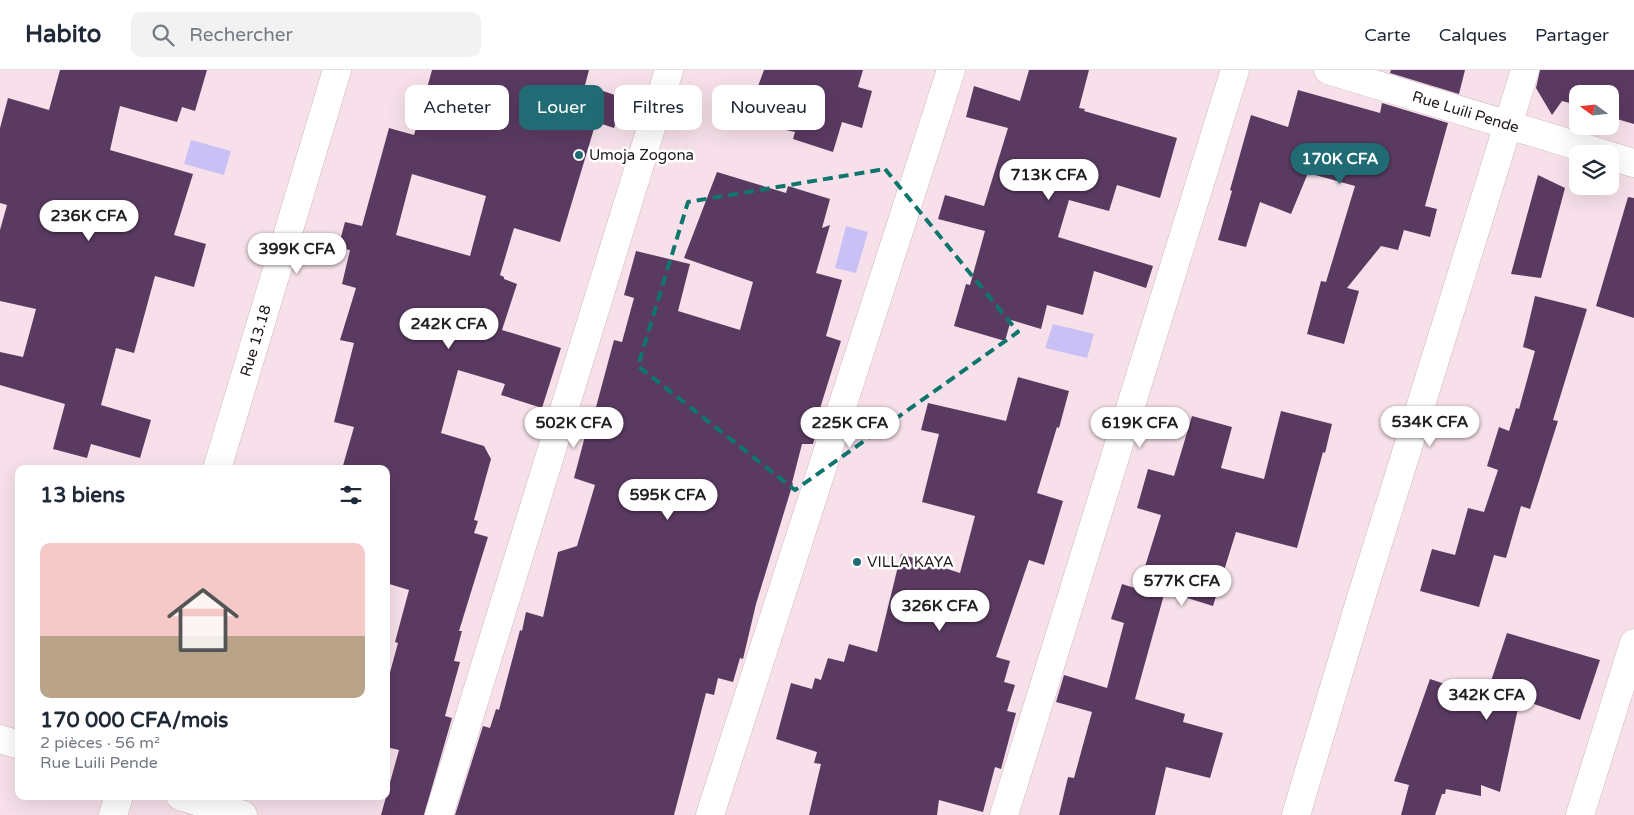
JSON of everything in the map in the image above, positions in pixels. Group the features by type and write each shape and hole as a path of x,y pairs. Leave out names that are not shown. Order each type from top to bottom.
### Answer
{"street":[{"name":"Rue 13.18","path":"218,465 337,70"},
{"path":"438,815 669,70"},
{"path":"710,815 951,70"},
{"path":"1004,815 1235,70"},
{"name":"Rue Luili Pende","path":"1328,70 1575,145"},
{"path":"1296,815 1361,598 1525,70"},
{"path":"1619,159 1634,163"},
{"path":"1580,815 1634,643"},
{"path":"0,739 15,744"},
{"path":"113,815 118,800"},
{"path":"193,800 243,815"}],"highlighted area":[{"path":"885,169 1018,332 795,490 638,366 688,202"}],"shaded area":[{"path":"191,140 231,151 224,175 184,164"},
{"path":"846,226 868,232 856,273 835,268"},
{"path":"1053,324 1094,334 1087,358 1045,348"}],"building":[{"path":"60,70 207,70 195,111 182,107 177,122 120,106 110,150 193,174 174,235 206,244 194,287 155,276 134,353 116,348 101,405 151,420 140,458 91,444 87,458 53,449 65,404 0,385 0,352 23,357 36,309 0,301 0,230 7,205 0,203 0,128 8,98 49,110"},
{"path":"432,70 589,70 585,85 519,85 519,130 594,130 560,242 514,228 500,275 504,279 517,284 502,330 561,348 542,408 501,395 505,384 458,370 441,433 484,446 491,459 474,520 478,521 474,533 488,537 459,631 462,631 454,661 460,662 445,716 452,718 424,815 381,815 385,800 390,800 390,782 399,750 390,748 390,672 398,643 395,642 409,590 390,584 390,465 343,465 354,427 334,422 354,343 340,340 356,288 342,284 350,250 338,248 345,222 362,226 389,128 414,135 415,130 509,130 509,85 428,85","holes":["412,174 486,196 470,256 396,235"]},
{"path":"764,70 863,70 858,87 872,91 862,128 842,122 833,152 793,139 795,132 786,130 825,130 825,85 758,85"},
{"path":"1029,70 1089,70 1079,108 1177,138 1160,198 1117,185 1109,211 1069,200 1058,237 1153,266 1146,288 1094,271 1083,315 1047,305 1041,329 1011,320 1005,341 954,326 966,284 970,285 985,231 938,219 945,195 984,206 1008,128 966,117 974,86 1020,101"},
{"path":"1391,70 1465,70 1459,94 1390,73"},
{"path":"1540,70 1634,70 1634,124 1619,120 1619,85 1569,85 1569,103 1562,101 1552,115 1536,88"},
{"path":"1298,90 1380,113 1382,103 1448,123 1425,206 1437,209 1430,237 1404,230 1398,250 1381,246 1347,288 1359,291 1344,344 1307,334 1321,281 1326,282 1355,186 1308,173 1291,214 1260,202 1246,247 1218,240 1251,115 1288,127"},
{"path":"604,91 614,95 614,128 604,125"},
{"path":"717,172 786,193 788,186 830,199 822,228 830,225 816,273 842,280 826,336 841,341 817,418 820,419 813,444 802,444 793,483 756,604 743,659 740,658 733,682 718,678 714,695 706,693 674,815 455,815 483,726 490,728 496,709 499,710 526,612 543,617 558,552 577,546 595,485 574,478 589,421 592,422 614,340 622,342 634,298 624,295 636,251 690,264 678,311 740,330 753,282 684,258"},
{"path":"1538,175 1565,188 1541,278 1511,274"},
{"path":"1628,197 1634,198 1634,318 1596,306"},
{"path":"1535,296 1587,309 1553,420 1558,421 1530,509 1521,506 1506,558 1494,555 1479,607 1420,591 1432,549 1455,555 1468,508 1484,512 1498,470 1487,466 1499,427 1509,431 1516,408 1519,409 1535,351 1523,347"},
{"path":"1018,377 1069,391 1059,428 1057,427 1037,493 1063,501 1044,565 1029,560 996,657 1010,661 1004,682 1015,685 1007,711 1016,713 1001,769 995,767 983,812 939,800 937,815 809,815 821,764 814,763 817,752 776,739 791,683 812,689 815,678 821,680 828,658 844,662 849,644 877,652 901,554 960,573 975,516 922,502 939,434 921,430 928,403 1006,421"},
{"path":"1281,411 1332,424 1297,548 1236,532 1213,606 1165,591 1135,699 1185,714 1183,722 1223,733 1210,778 1166,767 1155,815 1059,815 1068,777 1074,778 1092,712 1056,702 1064,675 1107,688 1124,623 1111,619 1122,584 1138,589 1161,515 1137,508 1148,469 1174,476 1192,416 1232,427 1221,468 1264,479"},
{"path":"1507,633 1600,660 1580,720 1520,699 1500,792 1481,785 1481,796 1446,789 1445,794 1442,794 1435,815 1401,815 1409,785 1394,781 1430,679 1484,697"}],"place":[{"name":"Umoja Zogona","path":"579,155"},
{"name":"VILLA KAYA","path":"857,562"}]}
